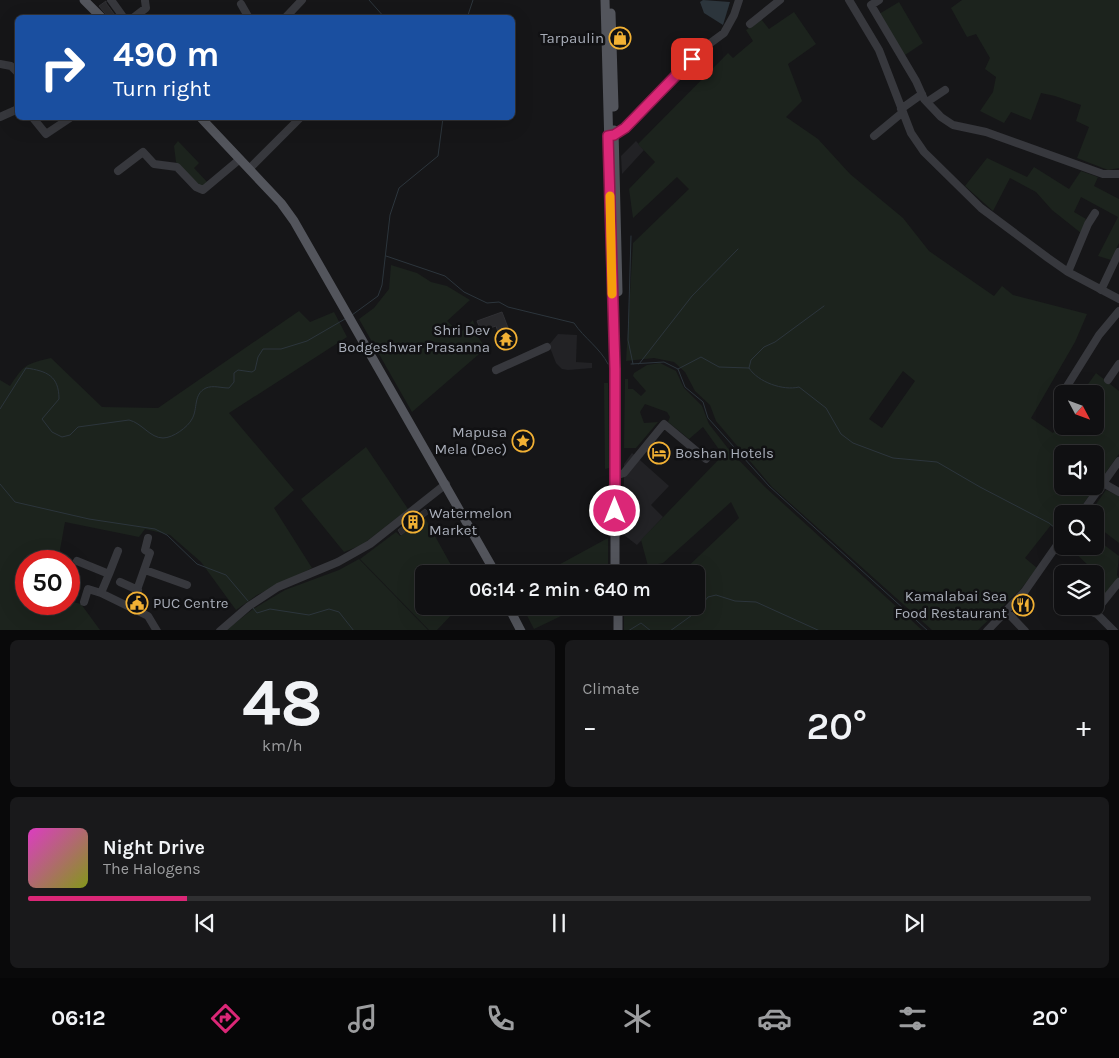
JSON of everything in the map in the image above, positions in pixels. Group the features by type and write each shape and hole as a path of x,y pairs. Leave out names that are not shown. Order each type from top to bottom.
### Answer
{"main road":[{"path":"84,0 99,15"},
{"path":"604,0 611,135"},
{"path":"610,0 618,565"},
{"path":"203,120 281,203 294,221 443,485 491,565"},
{"path":"615,565 617,476"},
{"path":"443,485 484,565"},
{"path":"513,615 521,630"},
{"path":"519,615 528,630"},
{"path":"616,615 616,630"}],"street":[{"path":"111,0 122,15"},
{"path":"288,15 302,0"},
{"path":"611,135 625,128 705,46 724,33 734,15 739,0"},
{"path":"750,24 780,0"},
{"path":"850,0 878,50 911,133 924,152 981,208 1068,272 1119,299"},
{"path":"879,0 871,5 922,94 941,117 953,125 986,132 1103,174 1119,174"},
{"path":"137,15 146,8 145,1"},
{"path":"241,4 246,15"},
{"path":"0,64 11,66 15,70"},
{"path":"927,102 945,90"},
{"path":"874,136 922,94"},
{"path":"0,117 15,110"},
{"path":"35,120 46,134 67,120"},
{"path":"249,169 298,120"},
{"path":"118,171 143,152 154,164 177,167 196,187 203,190 240,159"},
{"path":"1068,272 1088,224 1095,213"},
{"path":"1101,290 1119,252"},
{"path":"1068,385 1099,335 1119,311"},
{"path":"496,370 547,347"},
{"path":"1108,380 1119,364"},
{"path":"617,476 624,474 664,424 706,459"},
{"path":"1104,482 1119,462"},
{"path":"1104,484 1119,492"},
{"path":"220,630 278,586 338,562 370,544 443,485"},
{"path":"131,607 150,553 145,550 148,538"},
{"path":"987,630 1025,591 1054,549"},
{"path":"101,593 118,551"},
{"path":"80,562 109,574"},
{"path":"145,570 187,585"},
{"path":"120,582 138,590"},
{"path":"1104,597 1119,582"},
{"path":"84,602 88,589 101,593 150,618 157,630"},
{"path":"1006,611 1025,630"},
{"path":"1098,615 1114,630"}],"shaded area":[{"path":"703,0 730,2 723,25 704,13 700,2"},
{"path":"962,0 1119,0 1119,168 1108,170 1077,158 1089,127 1076,121 1081,105 1041,93 1031,120 1011,112 1004,123 980,111 993,92 996,77 985,69 990,58 976,34 967,37 951,8"},
{"path":"899,2 923,43 905,55 879,14"},
{"path":"794,12 816,44 788,64 802,101 786,117 818,139 850,174 903,218 929,251 994,296 1002,286 1013,295 1087,314 1075,342 1031,418 1053,433 1054,432 1054,435 1104,435 1104,385 1087,385 1096,373 1119,391 1119,454 1104,475 1104,445 1054,445 1054,495 1090,495 1082,505 1054,505 1054,527 1051,525 1025,558 1037,568 1021,589 978,630 932,630 772,487 716,421 710,405 695,391 685,372 674,362 654,358 626,361 633,243 689,189 677,177 633,218 629,189 655,162 638,144 728,53 733,58 753,41 746,30 761,19 769,29","holes":["903,371 915,381 882,428 869,419"]},
{"path":"178,141 199,163 194,168 208,183 201,188 176,162 174,146"},
{"path":"636,141 644,150 622,174 621,156"},
{"path":"987,158 1027,177 1034,167 1069,189 1081,171 1098,177 1094,186 1119,199 1119,243 1111,260 1098,256 1118,217 1081,197 1074,212 1086,219 1081,233 1052,210 1036,192 1010,178 993,211 965,186"},
{"path":"391,265 417,273 431,282 447,286 470,300 447,321 460,333 473,320 478,337 486,348 412,412 359,319 374,308 389,289"},
{"path":"299,311 310,322 334,312 347,337 229,413 294,490 274,508 312,568 257,595 236,610 201,562 170,535 145,529 139,537 65,522 60,550 15,550 15,615 80,615 80,604 100,630 0,630 0,380 10,386 26,366 51,358 102,407 158,408"},
{"path":"558,334 577,335 576,362 592,363 592,368 568,370 562,369 556,363 549,345"},
{"path":"660,363 676,371 684,388 702,406 709,424 730,451 765,487 922,630 624,630 624,615 705,615 705,565 689,565 739,518 731,502 663,563 648,565 641,540 723,455 703,427 689,439 668,422 670,417 667,412 645,404 640,412 644,423 658,422 636,448 624,448 625,379 628,379 628,389 633,389 641,396 646,391 633,376 634,373 647,365"},
{"path":"604,383 608,383 609,468 605,469"},
{"path":"366,447 408,509 362,545 344,552 301,499"},
{"path":"632,453 669,486 651,505 663,517 637,545 624,535 624,464"},
{"path":"1106,490 1119,496 1119,543 1104,532 1104,505 1095,505"},
{"path":"425,518 451,565 415,565 415,615 451,615 437,630 429,630 360,559 396,532 400,536"},
{"path":"608,538 608,565 558,565"},
{"path":"1104,545 1119,556 1117,575 1119,578 1104,596 1104,565 1088,565 1077,555 1104,555"},
{"path":"359,559 428,630 226,630 253,609 285,590 339,570"},
{"path":"527,615 563,615 534,629"}],"building":[{"path":"106,1 115,15 106,15 99,6"},
{"path":"502,312 515,346 504,350 496,326 481,331 477,321"},
{"name":"Watermelon Market","path":"425,509 429,513 401,535 398,530"}],"waterway":[{"path":"369,0 382,15"},
{"path":"468,15 473,0"},
{"path":"352,315 378,296 382,285 390,215 399,188 438,156 443,120"},
{"path":"631,236 628,340 633,364"},
{"path":"639,364 692,296 738,249"},
{"path":"386,256 445,276 464,292 487,303 499,302 508,307 574,323 601,353 608,364"},
{"path":"749,368 751,360 764,347 775,342 824,306"},
{"path":"0,409 26,368 33,369 46,373 57,385 59,399 42,419 52,432 62,437 70,435 78,427 129,420 154,436 167,438 180,432 190,422 194,415 197,398 202,391 211,387 229,388 234,382 234,373 238,370 252,372 255,370 258,357 263,349 281,349 307,341 345,319"},
{"path":"678,369 701,357 719,367 749,368 758,377 771,384 786,388 799,387 826,408 841,434 853,443 893,458 937,462 1054,527"},
{"path":"631,364 664,362 678,369 685,387 703,402 708,418 769,486 927,630"},
{"path":"0,484 15,502 89,519 155,529 167,535 197,564 226,575 248,601"},
{"path":"671,630 695,613 708,597 716,595 735,601 756,602 818,630"},
{"path":"253,608 257,613 270,609 309,615 329,609 339,612 353,630"},
{"path":"630,630 641,623 650,630"}],"slow traffic":[{"path":"610,196 612,294"}],"place":[{"name":"Tarpaulin","path":"620,38"},
{"name":"Shri Dev Bodgeshwar Prasanna","path":"506,339"},
{"name":"Mapusa Mela (Dec)","path":"523,441"},
{"name":"Boshan Hotels","path":"659,453"},
{"name":"Watermelon Market","path":"413,522"},
{"name":"PUC Centre","path":"137,603"},
{"name":"Kamalabai Sea Food Restaurant","path":"1023,605"}],"route":[{"path":"615,511 615,369 608,136 614,135 625,128 692,59"}]}
